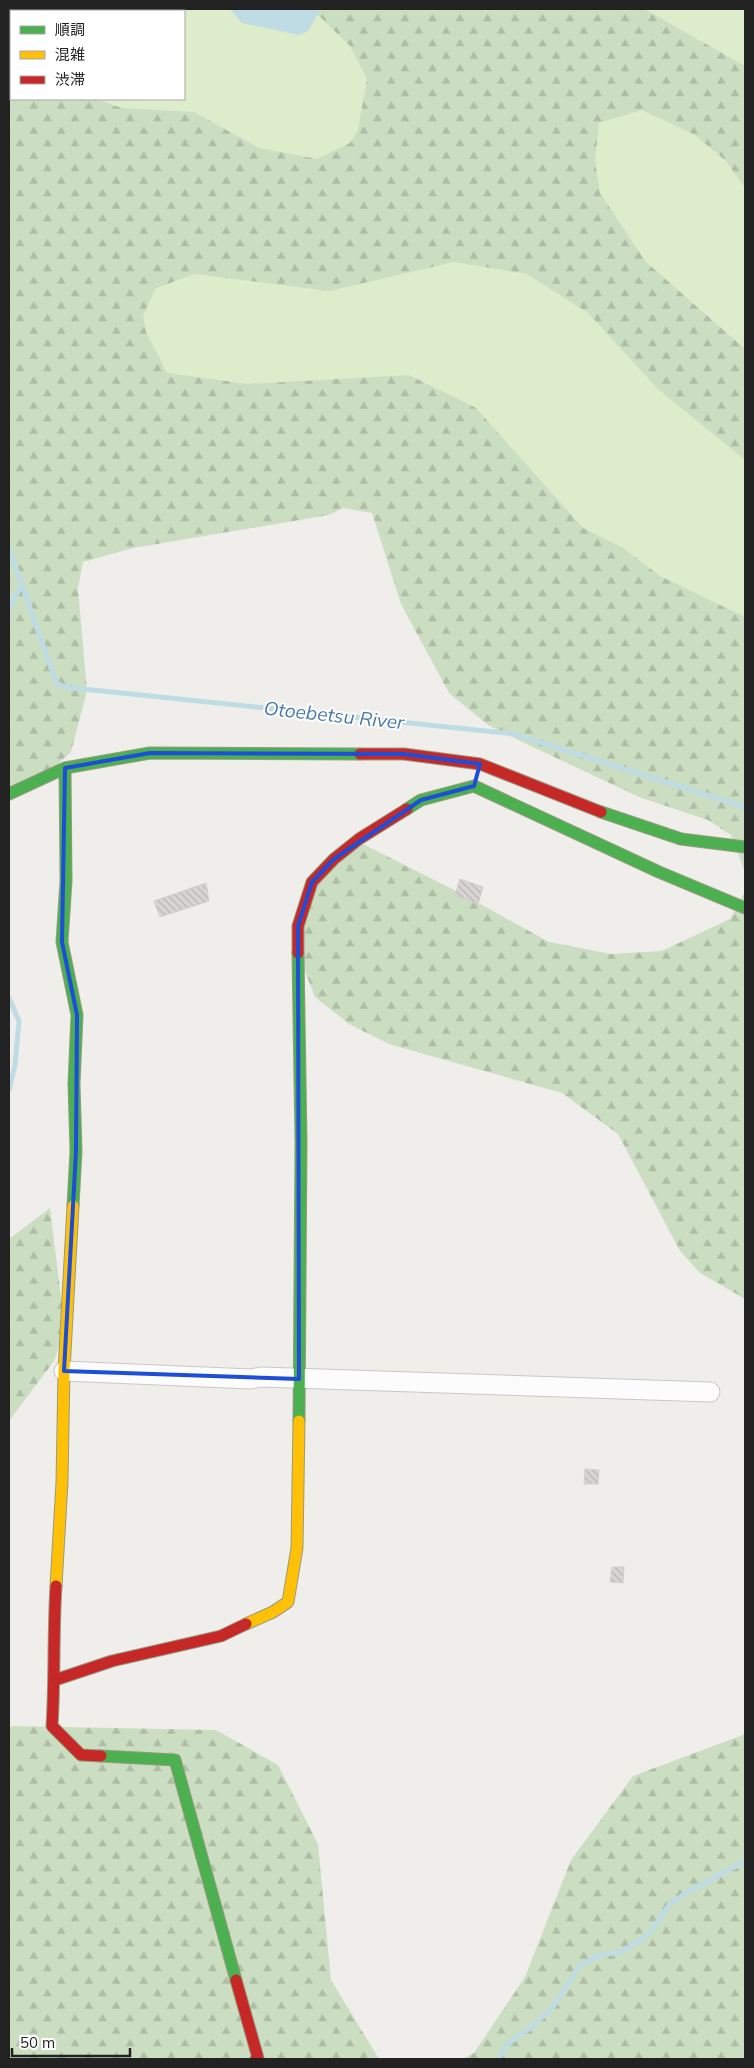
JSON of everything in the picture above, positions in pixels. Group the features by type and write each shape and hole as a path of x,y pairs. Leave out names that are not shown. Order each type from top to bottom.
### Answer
{"street":[{"path":"9,794 65,768 150,752 404,754 480,764 595,810 681,839 745,847"},
{"path":"474,786 480,764"},
{"path":"65,768 66,881 62,942 76,1015 74,1084 76,1151 64,1370 62,1482 54,1614 55,1680 52,1726 81,1755 175,1760 258,2058 256,2059"},
{"path":"55,1680 112,1660 220,1636 273,1612 288,1602 297,1548 301,1142 298,926 312,882 340,854 359,839 421,800 474,786 659,872 745,908"},
{"path":"64,1370 251,1379 261,1377 710,1392"}],"highlighted area":[{"path":"150,753 404,754 480,764 474,786 421,800 334,859 312,882 298,926 299,1379 64,1371 76,1151 77,1015 62,942 65,768"}],"green space":[{"path":"9,9 745,9 745,687 471,489 9,521"},
{"path":"312,9 644,9 745,66 745,188 726,161 695,135 642,110 599,123 595,161 600,193 646,262 745,349 745,460 659,390 588,313 527,274 454,262 329,291 195,274 156,288 143,315 146,332 167,373 248,384 409,375 476,408 583,528 623,548 660,576 745,617 745,872 731,835 708,820 639,797 488,725 449,693 401,604 372,513 343,508 329,515 133,548 83,562 78,588 87,691 71,752 27,792 9,796 9,70 10,100 98,100 122,108 194,112 259,148 317,159 350,143 358,130 367,79 350,46"},
{"path":"355,840 464,895 549,942 611,954 662,951 730,919 745,891 745,1299 700,1273 680,1251 618,1134 562,1093 389,1044 349,1024 315,997 294,944 313,873"},
{"path":"50,1208 65,1329 54,1361 9,1421 9,1239"},
{"path":"9,1727 216,1730 278,1765 318,1844 331,1980 379,2059 9,2059"},
{"path":"745,1731 745,2059 462,2059 474,2053 525,1977 571,1860 633,1776 743,1735"}],"water":[{"path":"230,9 321,9 308,31 299,35 242,23"}],"building":[{"path":"460,879 483,887 478,904 455,895"},
{"path":"206,883 209,901 160,917 154,901"},
{"path":"585,1469 599,1470 598,1484 584,1484"},
{"path":"612,1567 624,1567 623,1583 610,1582"}],"waterway":[{"name":"Otoebetsu River","path":"9,548 56,682 64,687 514,734 745,807"},
{"path":"9,608 21,586"},
{"path":"9,998 19,1021 15,1065 9,1090"},
{"name":"Otoebetsu River","path":"499,2059 506,2045 530,2028 553,2007 579,1966 600,1955 621,1952 638,1942 649,1933 670,1904 686,1893 745,1861"}],"traffic: fast":[{"path":"9,794 65,768 150,753 360,754"},
{"path":"65,768 66,881 62,942 77,1015 74,1084 76,1151 73,1206"},
{"path":"407,809 421,800 474,786 659,872 745,908"},
{"path":"601,812 681,839 745,847"},
{"path":"298,953 301,1142 299,1421"},
{"path":"101,1756 175,1760 236,1980"}],"traffic: slow":[{"path":"56,1586 62,1482 64,1371 73,1206"},
{"path":"246,1624 273,1612 288,1602 297,1548 299,1421"}],"traffic: jam":[{"path":"360,754 404,754 480,764 601,812"},
{"path":"298,953 298,926 312,882 334,859 359,839 407,809"},
{"path":"56,1586 52,1726 81,1755 101,1756"},
{"path":"55,1680 112,1661 221,1636 246,1624"},
{"path":"236,1980 258,2058 256,2059"}]}
